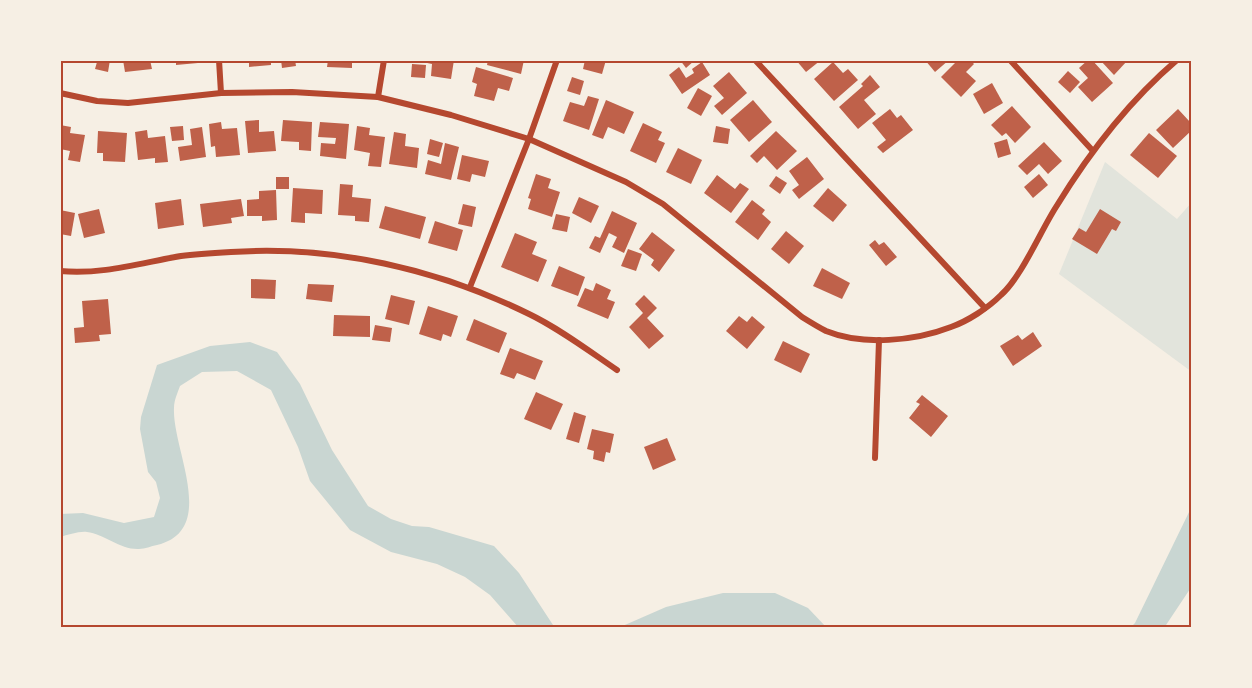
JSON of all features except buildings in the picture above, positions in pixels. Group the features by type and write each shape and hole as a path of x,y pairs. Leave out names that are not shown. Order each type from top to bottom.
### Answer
{"street":[{"path":"219,60 221,93"},
{"path":"378,98 384,60"},
{"path":"470,287 529,139 556,60"},
{"path":"755,60 985,308"},
{"path":"1010,60 1093,150"},
{"path":"60,93 97,101 128,103 221,93 292,92 378,98 452,115 529,139 626,182 663,204 802,317 827,331 854,338 879,340 926,335 954,326 985,308 1003,294 1024,264 1056,207 1093,150 1158,76 1177,60"},
{"path":"60,271 80,273 116,270 181,256 233,251 297,252 355,258 402,267 470,287 532,315 617,370"},
{"path":"875,458 879,340"}],"shaded area":[{"path":"1105,162 1177,219 1192,202 1192,372 1059,274"},
{"path":"250,342 277,352 300,384 332,450 368,506 391,519 412,526 429,527 494,546 519,573 553,625 562,628 519,628 490,595 465,577 437,564 391,552 350,530 310,481 298,447 271,390 237,371 202,372 180,386 175,399 175,425 188,486 189,506 186,523 175,536 144,549 132,549 87,532 60,537 60,514 83,513 124,523 154,517 160,498 156,482 148,472 140,429 141,417 157,365 210,346"},
{"path":"1192,506 1192,586 1164,628 1130,628 1135,623"},
{"path":"723,593 775,593 808,608 827,628 618,628 666,607"}]}
